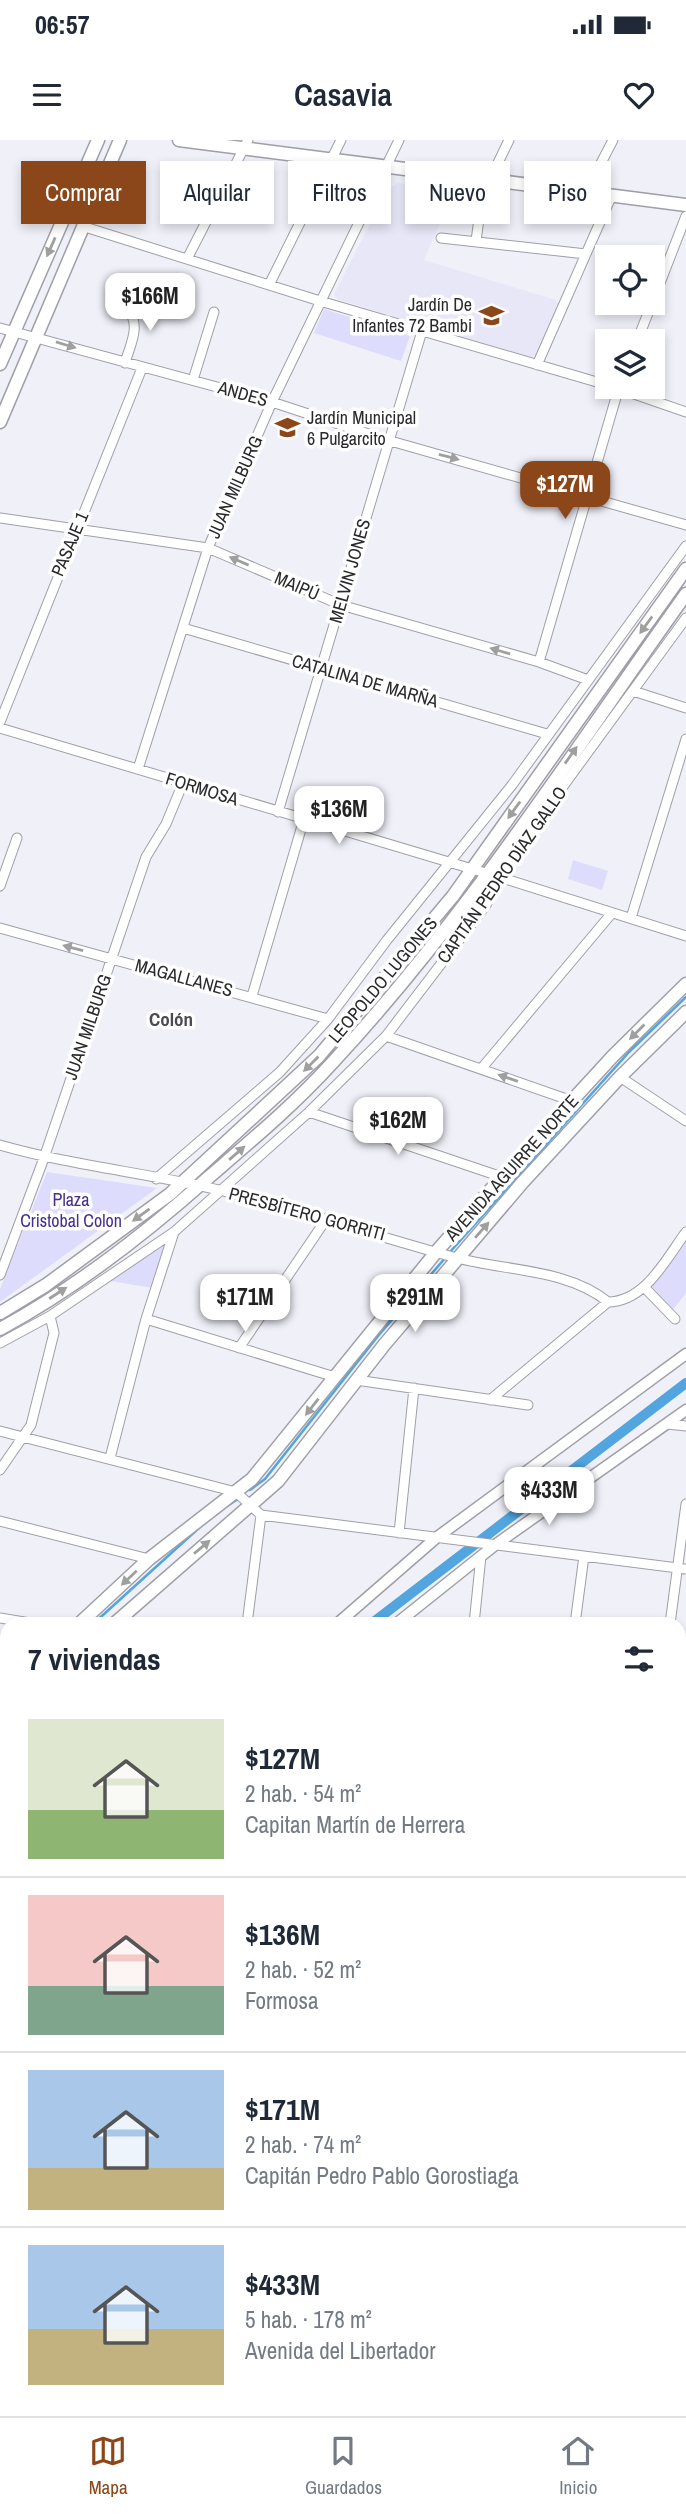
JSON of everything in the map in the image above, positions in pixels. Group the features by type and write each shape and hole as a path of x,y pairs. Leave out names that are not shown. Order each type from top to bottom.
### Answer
{"main road":[{"path":"0,364 98,140"},
{"path":"0,422 121,140"},
{"path":"179,140 246,144 346,161"},
{"path":"612,195 686,205"},
{"name":"LEOPOLDO LUGONES","path":"0,1313 46,1285 181,1183 319,1056 375,992 471,869 686,569"},
{"name":"LEOPOLDO LUGONES","path":"0,1329 99,1267 199,1187 292,1105 334,1062 493,875 686,594"},
{"name":"AVENIDA AGUIRRE NORTE","path":"123,1617 256,1511 356,1380 502,1177 686,984"},
{"name":"AVENIDA AGUIRRE NORTE","path":"87,1617 149,1559 202,1515 236,1492 284,1443 335,1377 447,1254 686,1012"}],"street":[{"path":"269,285 341,140"},
{"name":"JUAN MILBURG","path":"388,161 399,140"},
{"path":"500,161 509,140"},
{"path":"602,161 612,140"},
{"path":"187,259 246,144"},
{"path":"537,365 612,195"},
{"path":"665,269 686,216"},
{"name":"JUAN MILBURG","path":"138,769 208,548 272,402 357,224"},
{"path":"476,242 478,224"},
{"path":"85,227 320,301 595,382"},
{"path":"441,237 586,254"},
{"path":"125,363 136,321 126,306 131,293"},
{"path":"193,380 214,312"},
{"name":"ANDES","path":"0,328 272,402 387,440 686,525"},
{"name":"MELVIN JONES","path":"278,812 341,605 387,440 422,331"},
{"name":"PASAJE 1","path":"0,722 142,368"},
{"path":"539,662 588,495 611,399"},
{"path":"649,399 686,412"},
{"name":"MAIPÚ","path":"0,517 208,548 341,605 539,662 588,680"},
{"path":"156,1179 280,1072 328,1019 512,785 686,546"},
{"name":"CAPITÁN PEDRO DÍAZ GALLO","path":"0,1343 50,1316 174,1232 309,1112 386,1036 486,905 493,875 686,618"},
{"name":"CATALINA DE MARÑA","path":"183,628 547,734"},
{"path":"633,691 686,708"},
{"name":"FORMOSA","path":"0,728 493,875 686,936"},
{"path":"631,918 686,739"},
{"name":"JUAN MILBURG","path":"0,1275 44,1158 146,857 166,824 183,783"},
{"path":"252,996 304,819"},
{"path":"0,886 17,838"},
{"path":"481,1069 612,913"},
{"name":"MAGALLANES","path":"0,928 328,1019"},
{"path":"386,1036 572,1101"},
{"path":"620,1077 686,1121"},
{"path":"309,1112 502,1177"},
{"name":"PRESBÍTERO GORRITI","path":"0,1145 44,1158 220,1191 327,1218 447,1254 583,1284 608,1302"},
{"path":"239,1348 327,1218"},
{"path":"110,1458 146,1319 174,1232"},
{"path":"490,1399 608,1302 631,1299 644,1287 686,1232"},
{"path":"644,1287 675,1319"},
{"path":"0,1469 31,1425 54,1333 50,1316"},
{"path":"146,1319 335,1377"},
{"path":"345,1617 436,1538 686,1354"},
{"path":"356,1380 528,1405"},
{"path":"399,1533 414,1388"},
{"path":"405,1617 495,1545 686,1410"},
{"path":"667,1424 686,1426"},
{"path":"0,1431 236,1492 256,1511 399,1533 682,1569"},
{"path":"672,1617 682,1569 686,1504"},
{"path":"248,1617 256,1511"},
{"path":"0,1521 149,1559"},
{"path":"475,1617 481,1556"},
{"path":"576,1617 584,1556"}],"shaded area":[{"path":"398,183 405,184 405,224 440,224 424,260 556,300 559,304 536,355 530,358 337,299 334,294 370,224 391,224 391,187"}],"green space":[{"path":"324,309 410,336 401,361 314,333"},
{"path":"573,860 608,871 602,890 568,879"},
{"name":"Plaza Cristobal Colon","path":"47,1172 157,1188 0,1302 0,1289"},
{"path":"686,1240 686,1293 672,1311 649,1287"},
{"path":"167,1242 153,1288 110,1281"}],"waterway":[{"path":"450,1252 629,1052 686,997"},
{"path":"250,1490 265,1479 378,1336 446,1257"},
{"path":"380,1617 686,1383"},
{"path":"227,1506 238,1499"},
{"path":"101,1617 200,1527"}],"place":[{"name":"Jardín De Infantes 72 Bambi","path":"492,315"},
{"name":"Jardín Municipal 6 Pulgarcito","path":"287,428"}],"district":[{"name":"Colón","path":"171,1019"}]}
